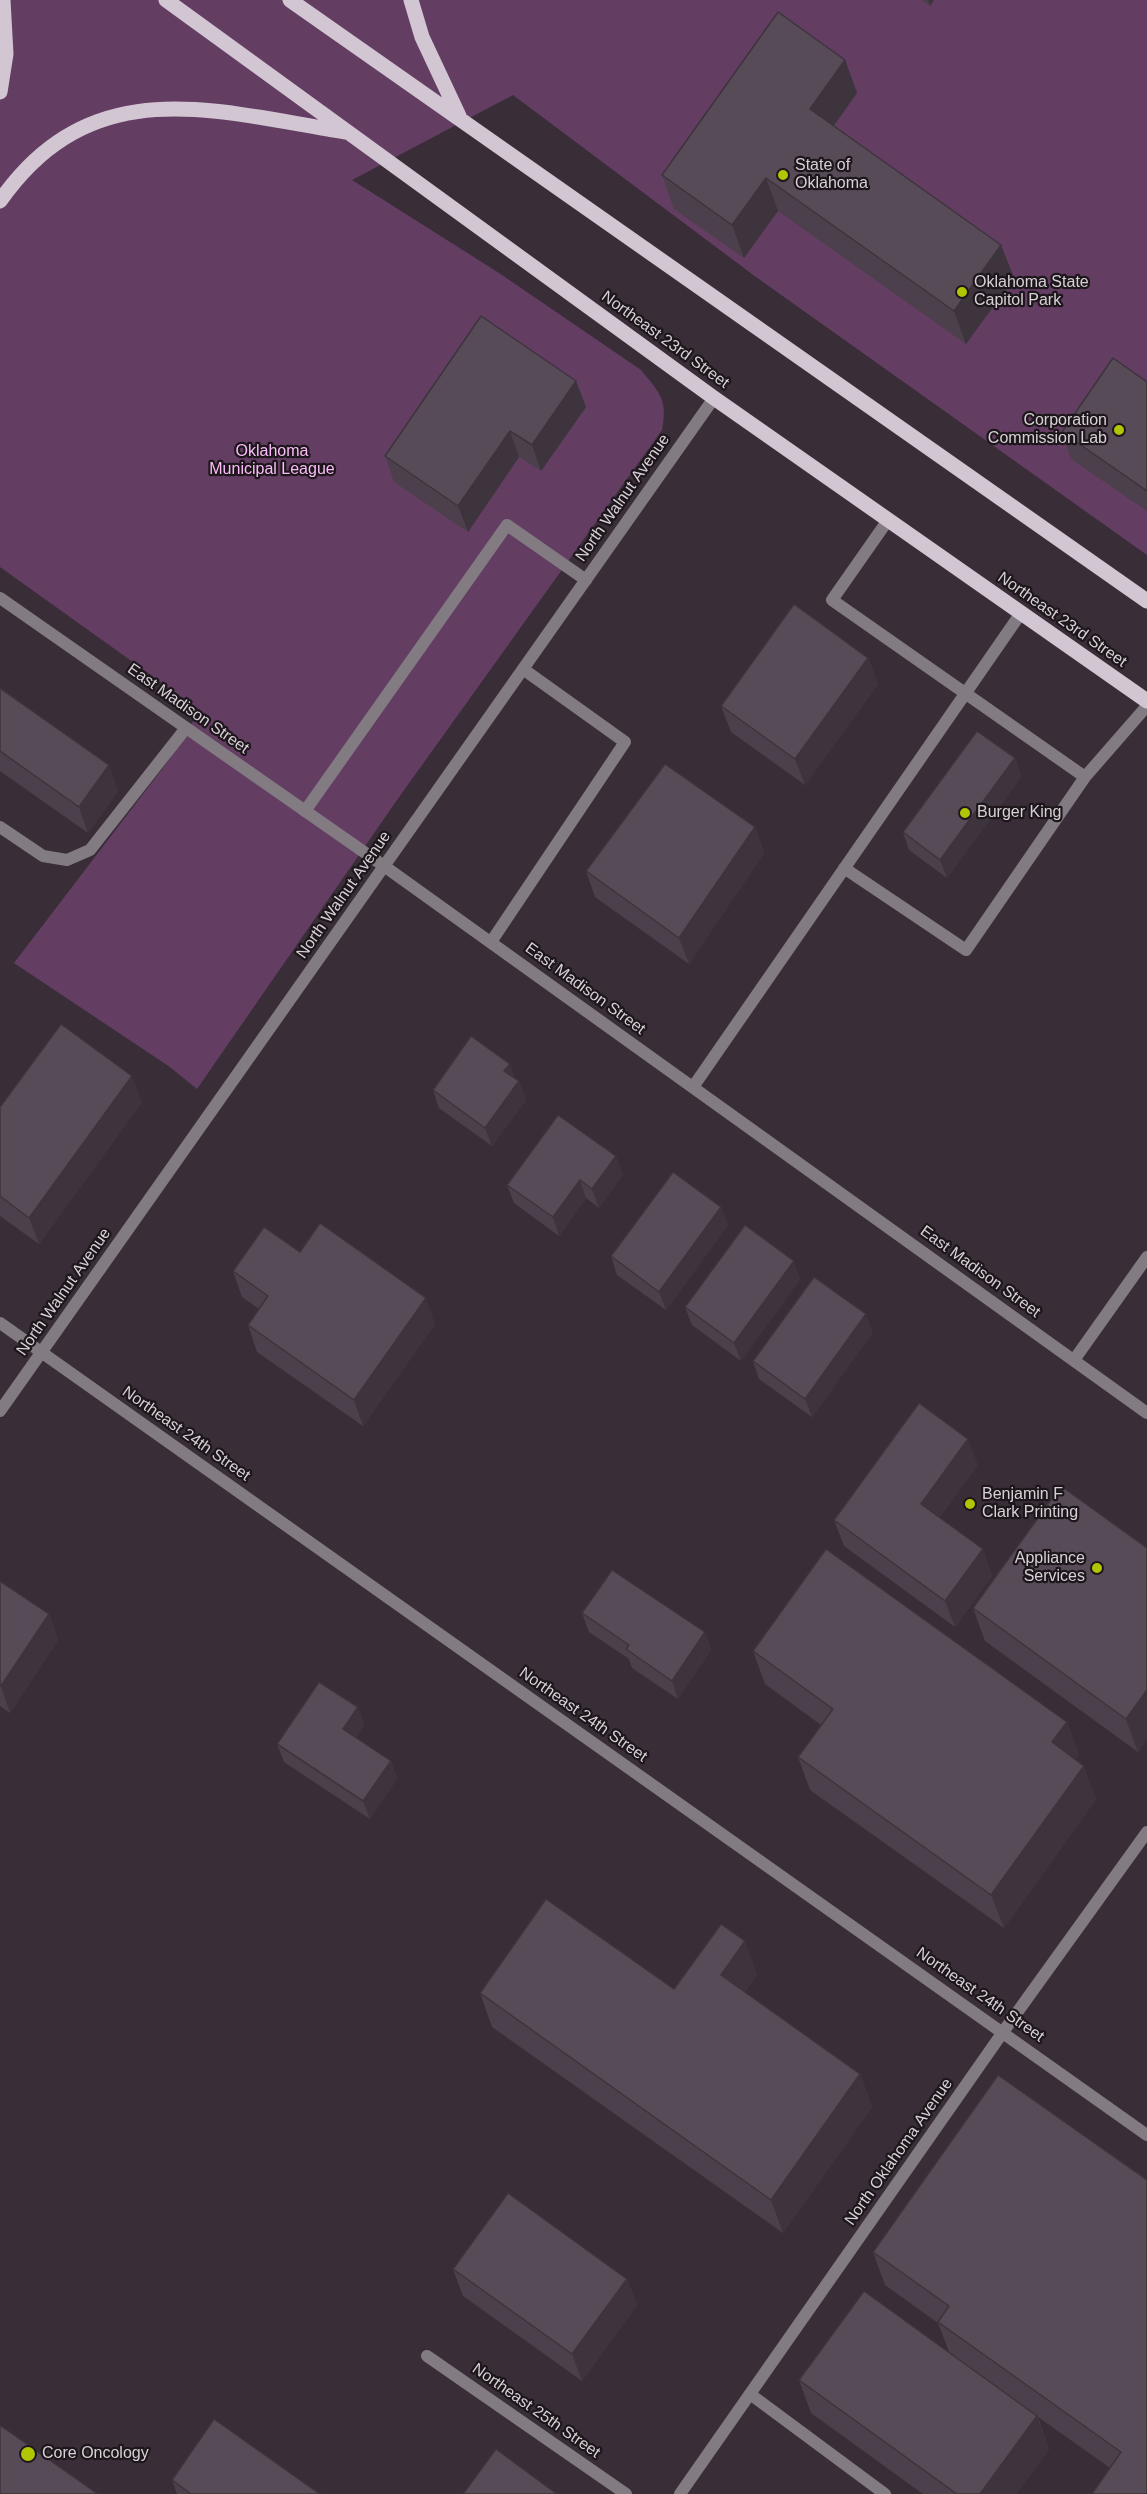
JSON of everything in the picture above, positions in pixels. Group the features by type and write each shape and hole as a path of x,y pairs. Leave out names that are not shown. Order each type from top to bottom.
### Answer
{"main road":[{"path":"0,92 6,54 3,0"},
{"name":"Northeast 23rd Street","path":"166,0 714,398 1147,703"},
{"path":"290,0 1147,601"},
{"path":"411,0 422,37 460,119"},
{"path":"0,201 45,150 89,123 136,110 178,108 224,112 349,132"}],"street":[{"name":"North Walnut Avenue","path":"0,1411 714,398"},
{"path":"888,520 832,600 1085,777"},
{"path":"305,811 507,525 586,580"},
{"name":"East Madison Street","path":"0,598 491,942 1147,1413"},
{"path":"693,1087 1021,613"},
{"path":"491,942 625,742 523,669"},
{"path":"844,868 966,950 1085,777 1147,703"},
{"path":"0,827 43,856 67,860 90,850 186,728"},
{"path":"1074,1360 1147,1257"},
{"name":"Northeast 24th Street","path":"0,1323 1147,2135"},
{"name":"North Oklahoma Avenue","path":"680,2494 1003,2032 1147,1832"},
{"name":"Northeast 25th Street","path":"427,2356 626,2494"},
{"path":"750,2394 885,2494"}],"green space":[{"name":"Oklahoma Municipal League","path":"0,0 1147,0 1147,555 756,277 513,95 352,180 499,273 641,370 661,397 664,420 662,430 397,800 197,1089 170,1067 14,963 169,760 200,710 0,567"}],"building":[{"name":"State of Oklahoma","path":"778,12 845,60 810,109 1001,245 954,311 766,178 732,225 662,175"},
{"path":"481,316 576,381 532,445 510,431 458,506 385,456"},
{"name":"Corporation Commission Lab","path":"1113,358 1147,382 1147,491 1062,432"},
{"path":"794,604 868,658 795,759 721,706"},
{"path":"0,688 109,765 79,807 0,751"},
{"path":"977,731 1015,758 940,860 903,832"},
{"path":"665,764 755,827 679,938 586,871"},
{"path":"61,1024 132,1076 29,1218 0,1196 0,1107"},
{"path":"471,1036 510,1064 504,1071 519,1081 485,1128 433,1090"},
{"path":"558,1115 616,1156 592,1189 580,1180 553,1217 507,1185"},
{"path":"673,1172 721,1207 659,1292 611,1256"},
{"path":"320,1223 426,1298 354,1400 248,1325 268,1296 233,1271 264,1227 300,1252"},
{"path":"745,1225 794,1261 734,1343 685,1307"},
{"path":"814,1277 866,1314 805,1399 753,1361"},
{"path":"919,1403 968,1439 921,1504 983,1549 945,1601 834,1520"},
{"name":"Appliance Services","path":"1061,1486 1147,1548 1147,1690 1126,1719 973,1608"},
{"path":"826,1549 1067,1722 1052,1742 1084,1766 991,1895 798,1757 833,1709 753,1651"},
{"path":"612,1570 705,1632 672,1681 626,1649 629,1645 582,1613"},
{"path":"0,1581 49,1614 1,1686 0,1686"},
{"path":"319,1682 358,1707 343,1729 391,1761 363,1801 277,1744"},
{"path":"546,1899 674,1989 721,1924 745,1941 721,1975 860,2074 771,2200 480,1993"},
{"path":"998,2075 1147,2180 1147,2494 1092,2494 1121,2452 938,2322 949,2306 873,2252"},
{"path":"508,2193 627,2279 572,2354 453,2269"},
{"path":"864,2291 1037,2416 980,2494 957,2494 799,2380"},
{"path":"214,2419 320,2494 191,2494 172,2480"},
{"name":"Core Oncology","path":"0,2425 98,2494 0,2494"},
{"path":"496,2449 557,2494 463,2494"}],"place":[{"name":"State of Oklahoma","path":"783,175"},
{"name":"Oklahoma State Capitol Park","path":"962,292"},
{"name":"Corporation Commission Lab","path":"1119,430"},
{"name":"Burger King","path":"965,813"},
{"name":"Benjamin F Clark Printing","path":"970,1504"},
{"name":"Appliance Services","path":"1097,1568"},
{"name":"Core Oncology","path":"28,2454"}]}
